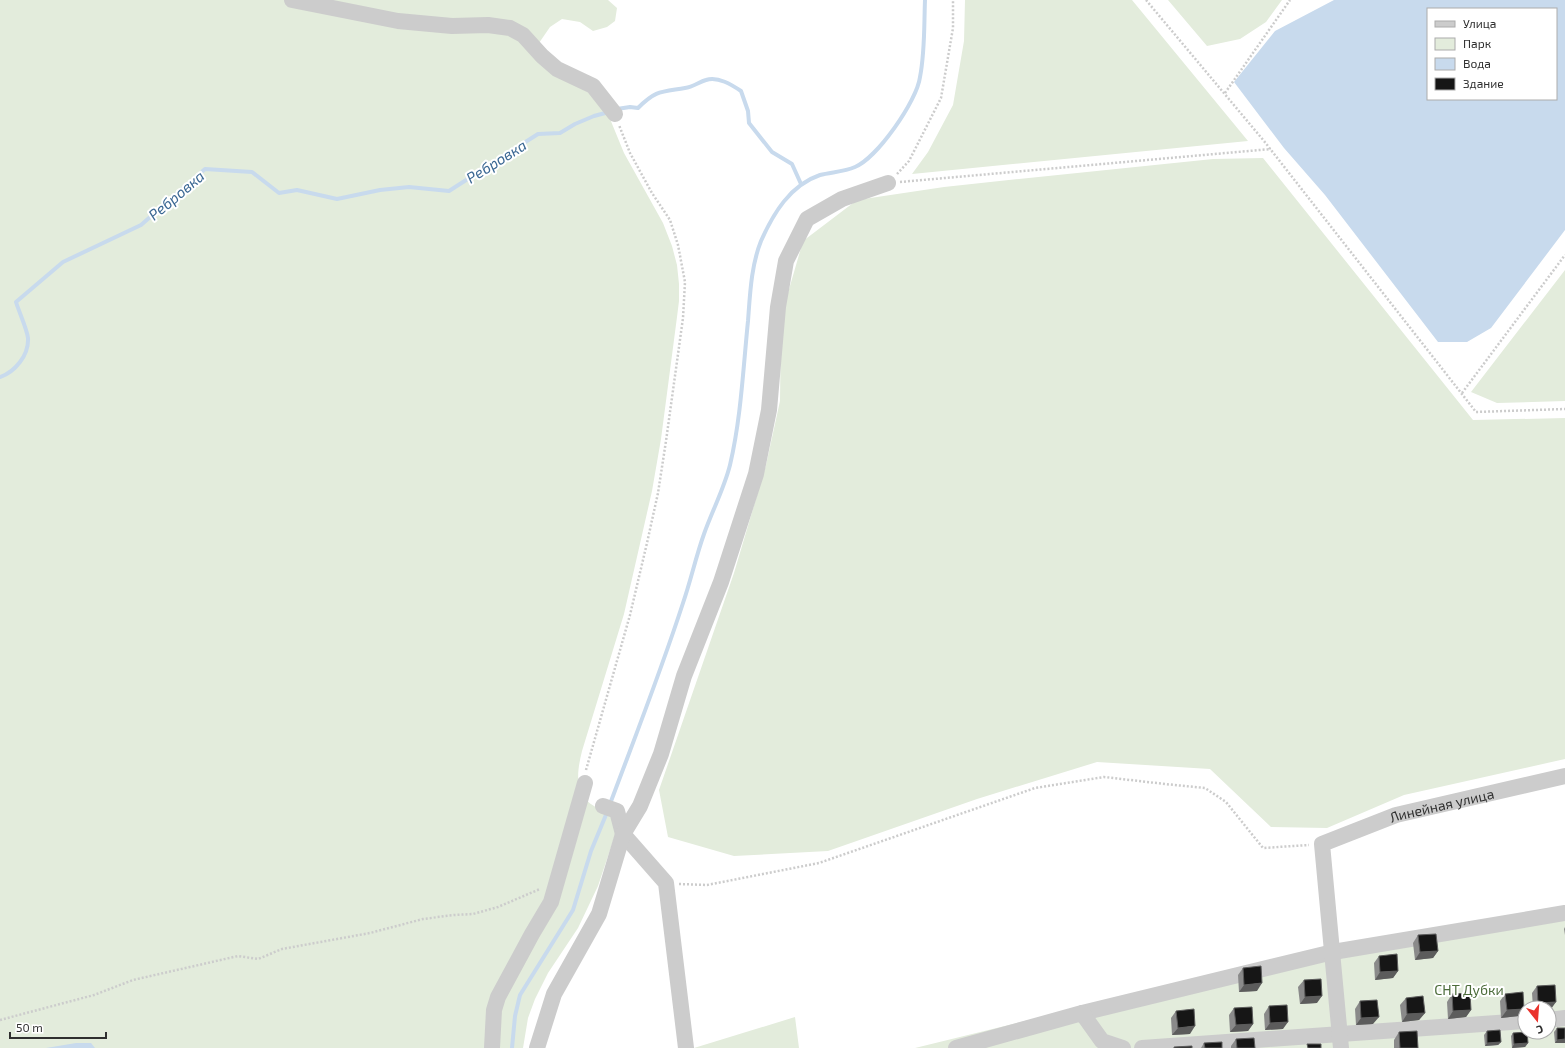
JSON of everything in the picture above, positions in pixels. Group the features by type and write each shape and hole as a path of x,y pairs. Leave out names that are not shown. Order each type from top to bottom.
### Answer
{"street":[{"path":"292,0 398,21 452,26 488,25 510,28 523,35 557,69 593,86 605,99 615,114"},
{"path":"537,1048 554,994 599,914 623,834 640,806 661,754 684,676 721,582 756,474 769,410 774,369 778,307 786,261 807,219 842,199 888,183"},
{"name":"Линейная улица","path":"1322,844 1396,815 1565,776"},
{"path":"492,1048 494,1010 498,997 551,902 585,783"},
{"path":"610,808 623,834 666,883 686,1048"},
{"path":"1322,844 1341,1041"},
{"path":"956,1048 1082,1013 1333,952 1565,913"},
{"path":"1082,1013 1102,1041 1123,1048"},
{"path":"1142,1048 1341,1041 1517,1022"}],"path":[{"path":"888,183 909,160 941,98 953,28 952,0"},
{"path":"1146,0 1271,150 1476,412 1565,409"},
{"path":"1225,93 1290,0"},
{"path":"585,783 586,768 630,615 658,493 684,318 685,282 678,245 670,220 652,193 630,152 615,114"},
{"path":"888,183 1271,150"},
{"path":"1462,394 1565,255"},
{"path":"666,883 707,885 819,863 1035,788 1104,777 1205,788 1226,802 1263,848 1322,844"},
{"path":"0,1020 94,995 133,980 238,956 258,959 282,949 370,933 430,918 473,914 498,907 541,888"}],"green space":[{"path":"0,0 608,0 617,8 615,21 607,27 593,31 580,22 562,19 550,27 539,43 576,85 591,94 608,114 624,153 663,223 672,246 677,265 679,301 661,439 652,491 624,614 582,751 578,773 580,791 591,804 612,813 617,829 598,886 578,928 548,973 535,999 528,1018 523,1048 0,1048"},
{"path":"965,0 1132,0 1248,141 912,174 928,152 953,105 964,41"},
{"path":"1168,0 1282,0 1266,22 1240,39 1207,46"},
{"path":"1263,158 1473,420 1565,418 1565,759 1404,795 1327,828 1271,827 1210,769 1097,762 977,799 828,851 734,856 668,837 659,790 734,573 766,465 780,401 781,317 803,241 857,200 944,187 1019,179 1213,159"},
{"path":"1565,270 1565,401 1497,403 1471,392"},
{"name":"СНТ Дубки","path":"1565,913 1565,1048 915,1048 1289,956"},
{"path":"795,1017 799,1048 694,1048"}],"water":[{"path":"1334,0 1565,0 1565,230 1491,328 1467,342 1438,342 1325,195 1284,148 1234,82 1275,31"},
{"path":"76,1043 91,1043 95,1048 46,1048"}],"building":[{"path":"1436,934 1438,951 1420,952 1418,935"},
{"path":"1397,954 1398,971 1380,972 1379,956"},
{"path":"1261,966 1262,983 1244,985 1243,968"},
{"path":"1321,979 1322,996 1305,997 1304,980"},
{"path":"1555,985 1556,1000 1538,1000 1537,986"},
{"path":"1523,992 1523,1000 1517,1000 1517,1009 1507,1010 1505,994"},
{"path":"1470,993 1471,1010 1453,1011 1452,994"},
{"path":"1423,996 1425,1013 1407,1014 1406,998"},
{"path":"1377,1000 1379,1017 1361,1018 1360,1001"},
{"path":"1287,1005 1288,1022 1270,1023 1269,1006"},
{"path":"1252,1007 1253,1024 1236,1025 1234,1008"},
{"path":"1194,1009 1195,1026 1178,1028 1176,1011"},
{"path":"1557,1028 1565,1028 1565,1039 1557,1040"},
{"path":"1500,1030 1501,1042 1487,1043 1487,1031"},
{"path":"1417,1031 1418,1048 1400,1048 1399,1032"},
{"path":"1513,1033 1517,1033 1517,1040 1528,1040 1528,1043 1514,1044"},
{"path":"1254,1038 1255,1048 1237,1048 1236,1039"},
{"path":"1222,1042 1222,1048 1205,1048 1204,1043"},
{"path":"1307,1044 1321,1044 1321,1048 1308,1048"},
{"path":"1192,1046 1192,1048 1174,1048 1174,1047"}],"waterway":[{"path":"610,804 666,654 701,542 725,483 730,465 739,412 752,281 755,260 761,241 777,211 791,193 809,180 820,175 851,169 864,162 874,153 895,128 912,100 920,77 924,48 925,0"},
{"name":"Ребровка","path":"617,109 630,107 638,108 654,95 664,91 693,86 706,80 715,79 725,82 741,91 748,111 749,123 772,152 792,164 801,184"},
{"name":"Ребровка","path":"0,377 6,375 16,367 24,356 28,344 25,325 16,302 63,262 141,225 205,169 252,172 279,193 297,190 337,199 380,190 409,187 449,191 538,134 560,133 575,124 594,116 609,112"},
{"path":"512,1048 515,1016 520,995 573,910 591,851 608,810"}]}
